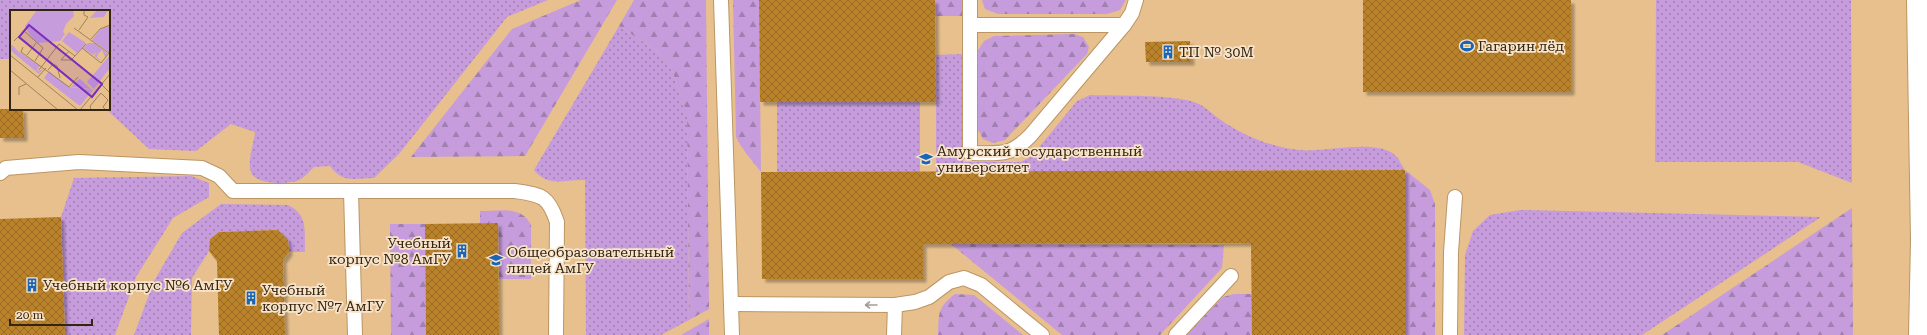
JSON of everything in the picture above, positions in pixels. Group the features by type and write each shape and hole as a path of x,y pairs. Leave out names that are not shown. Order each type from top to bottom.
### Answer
{"street":[{"path":"1918,0 1922,22 1922,240 1920,335"}],"lane":[{"path":"721,0 732,335"},
{"path":"970,0 970,153 1006,153 1020,146 1124,25 1132,13 1136,0"},
{"path":"970,25 1124,25"},
{"path":"0,173 6,168 79,162 202,168 219,176 234,192 514,191 536,194 551,204 557,222 556,335"},
{"path":"351,191 355,335"},
{"path":"1450,335 1451,252 1455,197"},
{"path":"1176,335 1231,276"},
{"path":"731,304 895,305 916,302 929,297 948,282 964,278 981,285 1042,335"},
{"path":"894,335 895,305"}],"green space":[{"path":"0,0 548,0 507,17 399,154 374,178 344,178 335,172 330,166 314,167 304,177 297,181 278,183 258,179 251,172 250,167 250,157 255,132 231,124 196,151 149,149 107,110 110,110 110,10 10,10 10,59 0,59"},
{"path":"581,0 617,0 525,156 411,157 512,29"},
{"path":"634,0 706,0 709,309 689,320 687,114 672,70 658,52 619,26"},
{"path":"733,0 759,0 761,172 744,151 736,137"},
{"path":"935,0 962,0 962,16 935,16"},
{"path":"982,0 1126,0 1120,10 1107,14 998,14 985,9"},
{"path":"1656,0 1851,0 1852,183 1798,162 1655,162"},
{"path":"619,26 658,52 672,70 687,114 689,320 661,335 586,335 585,180 551,181 540,176 534,170"},
{"path":"1074,34 1083,37 1089,47 1087,54 1005,140 993,143 983,139 977,128 977,52 984,41 994,36"},
{"path":"962,54 963,162 1020,162 1031,157 1077,101 1090,95 1162,97 1190,101 1199,104 1230,126 1258,140 1289,149 1299,150 1351,147 1378,148 1389,151 1397,157 1405,170 936,172 936,55"},
{"path":"777,102 920,102 920,172 777,172"},
{"path":"1405,170 1430,190 1435,204 1435,335 1405,335"},
{"path":"191,176 209,183 209,197 173,218 136,277 115,335 65,335 61,217 74,178"},
{"path":"221,204 288,205 295,209 304,225 305,252 289,252 288,240 278,230 219,232 210,239 209,251 192,278 191,335 134,335 154,281 182,233"},
{"path":"1852,208 1853,335 1662,335"},
{"path":"509,210 522,214 527,219 531,225 531,279 499,279 498,223 480,223 480,211"},
{"path":"1520,210 1821,217 1642,335 1464,335 1465,255 1473,231 1490,215"},
{"path":"390,224 425,224 426,335 391,335"},
{"path":"951,244 1224,245 1222,268 1160,335 1062,335"},
{"path":"955,294 974,295 1023,335 938,335 939,316 942,307"},
{"path":"1234,294 1252,294 1252,335 1186,335 1223,297"},
{"path":"709,319 709,335 681,335"}],"building":[{"path":"759,0 935,0 936,102 760,102"},
{"name":"Гагарин лёд","path":"1363,0 1571,0 1571,92 1363,92"},
{"name":"ТП № 30М","path":"1190,41 1191,62 1146,62 1145,42"},
{"path":"0,109 23,110 24,138 0,138"},
{"path":"1405,170 1405,335 1252,335 1251,243 923,244 923,279 762,279 761,172"},
{"name":"Учебный корпус №6 АмГУ","path":"61,217 65,335 0,335 0,219"},
{"name":"Учебный корпус №8 АмГУ","path":"498,223 499,335 426,335 425,224"},
{"name":"Учебный корпус №7 АмГУ","path":"278,230 288,240 289,252 283,260 285,335 219,335 217,261 209,251 210,239 219,232"}],"place":[{"name":"Гагарин лёд","path":"1467,46"},
{"name":"ТП № 30М","path":"1168,52"},
{"name":"Амурский государственный университет","path":"926,159"},
{"name":"Учебный корпус №8 АмГУ","path":"462,251"},
{"name":"Общеобразовательный лицей АмГУ","path":"496,260"},
{"name":"Учебный корпус №6 АмГУ","path":"32,285"},
{"name":"Учебный корпус №7 АмГУ","path":"251,298"}]}
